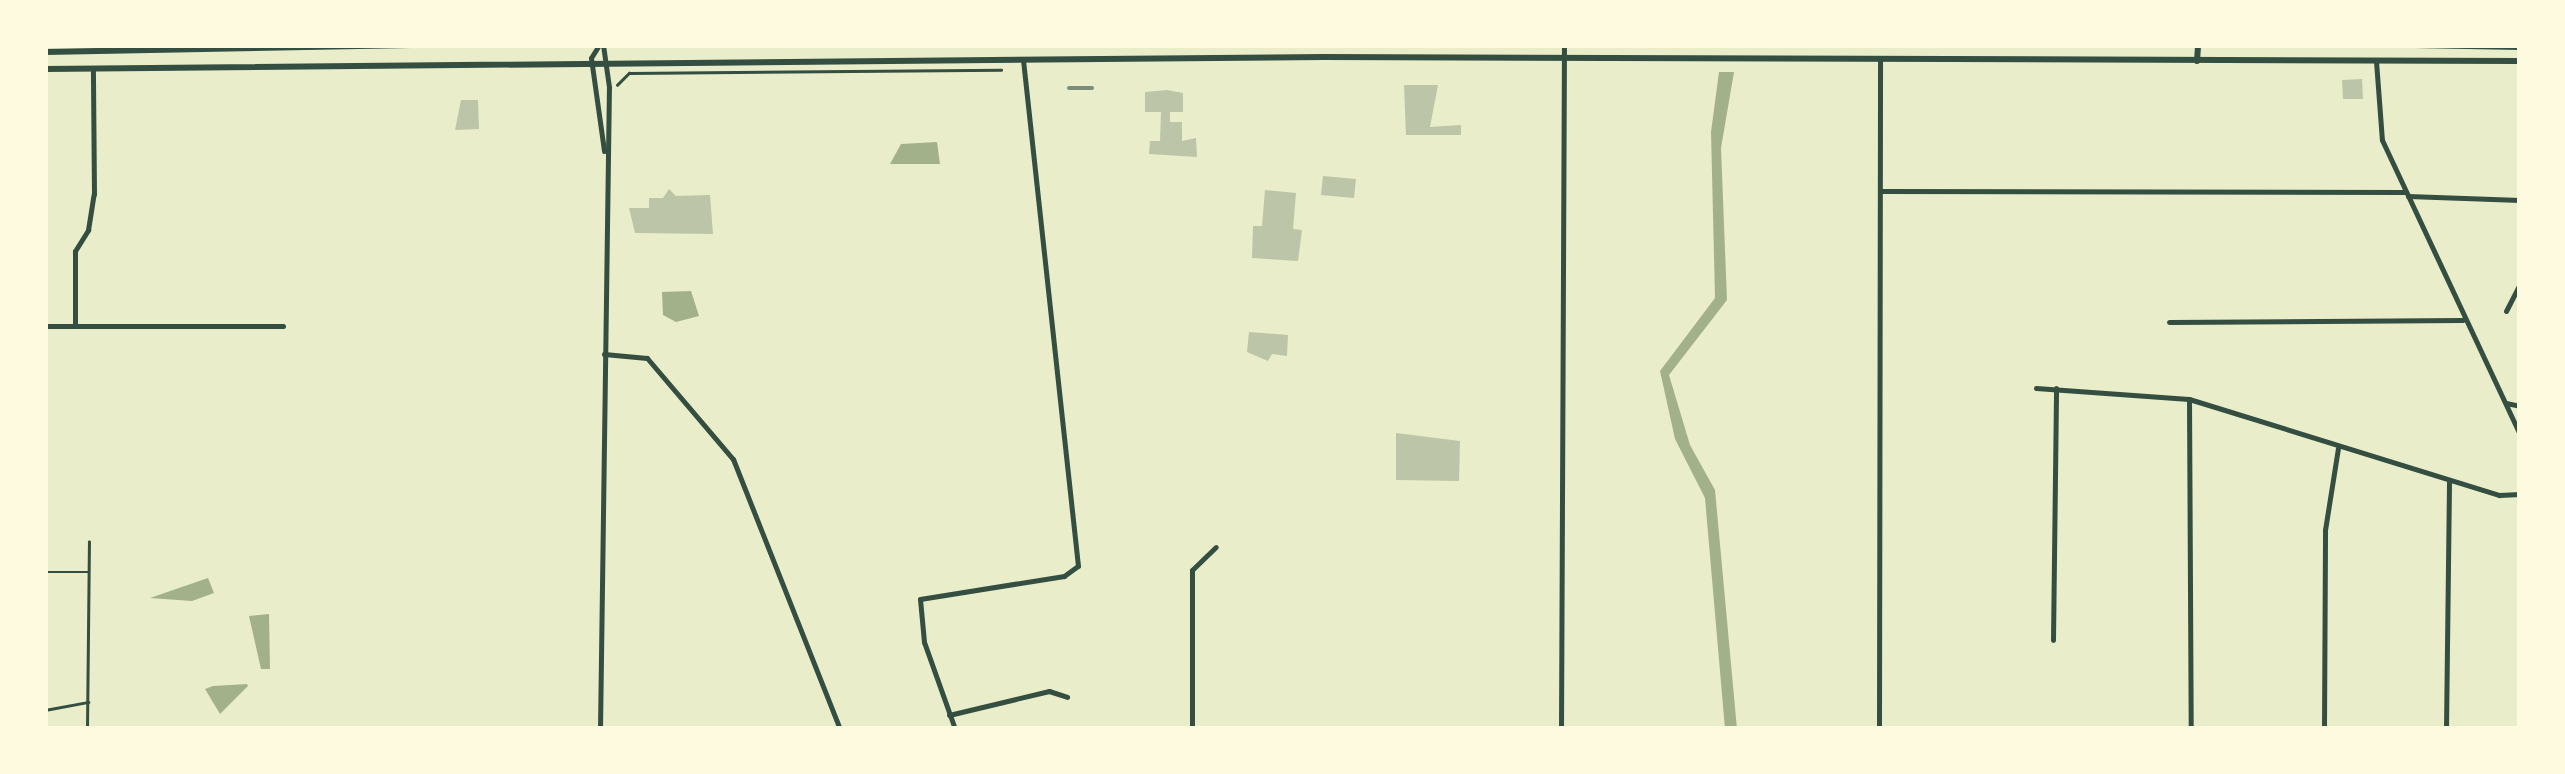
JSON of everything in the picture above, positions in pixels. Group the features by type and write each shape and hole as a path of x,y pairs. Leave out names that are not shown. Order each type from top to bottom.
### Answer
{"main road":[{"path":"45,52 411,45"},
{"path":"686,45 1112,45"},
{"path":"2198,45 2198,61"},
{"path":"2415,45 2520,47"},
{"path":"45,68 1564,56 2520,61"}],"street":[{"path":"201,52 210,45"},
{"path":"236,45 247,51"},
{"path":"600,729 608,65 601,45"},
{"path":"601,45 592,65 606,164"},
{"path":"1561,729 1564,45"},
{"path":"1879,729 1880,59"},
{"path":"955,729 924,642 920,599 1073,573 1078,566 1052,287 1023,60"},
{"path":"2376,61 2378,128 2520,435"},
{"path":"75,326 76,251 88,230 94,194 93,68"},
{"path":"1881,191 2406,194 2520,200"},
{"path":"2506,311 2520,284"},
{"path":"2169,322 2464,320"},
{"path":"45,326 283,326"},
{"path":"604,354 647,358 733,460 840,729"},
{"path":"2036,388 2189,399 2500,496 2520,494"},
{"path":"2054,640 2056,388"},
{"path":"2189,399 2191,729"},
{"path":"2506,403 2520,406"},
{"path":"2324,729 2325,530 2338,448"},
{"path":"2446,729 2449,480"},
{"path":"1192,729 1192,570 1216,547"},
{"path":"949,714 1049,691 1067,697"}],"lane":[{"path":"87,729 90,542"},
{"path":"45,572 89,572"},
{"path":"45,710 88,702"}],"path":[{"path":"616,87 629,74 1001,70"}],"shaded area":[{"path":"1719,72 1734,72 1721,148 1727,300 1669,375 1690,445 1715,490 1737,729 1725,729 1705,498 1675,439 1660,371 1715,298 1711,132"},
{"path":"937,142 940,164 890,164 901,144"},
{"path":"691,291 699,316 676,322 663,315 662,292"},
{"path":"208,578 214,593 192,601 150,598"},
{"path":"269,614 270,669 261,669 249,616"},
{"path":"248,686 220,714 205,689"}],"building":[{"path":"2362,79 2363,99 2343,99 2342,80"},
{"path":"1404,85 1438,85 1430,127 1461,125 1461,135 1406,135"},
{"path":"1145,92 1183,93 1183,112 1170,112 1170,122 1182,122 1182,141 1196,138 1197,157 1149,154 1150,141 1160,141 1161,112 1145,112"},
{"path":"461,100 478,100 479,129 455,130"},
{"path":"1323,176 1356,179 1354,198 1321,195"},
{"path":"669,189 676,196 710,195 713,234 635,233 629,208 649,208 649,198 663,198"},
{"path":"1265,190 1296,193 1293,229 1302,230 1298,261 1252,258 1253,226 1262,226"},
{"path":"1249,332 1288,335 1287,356 1272,354 1268,361 1247,352"},
{"path":"1396,433 1460,441 1459,481 1396,480"}],"railway":[{"path":"1069,88 1092,88"}]}
